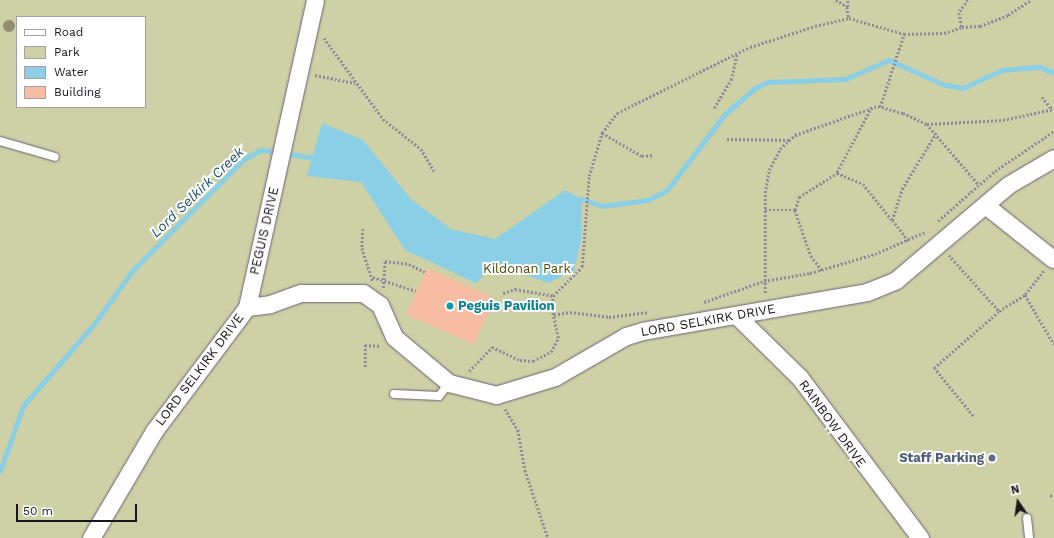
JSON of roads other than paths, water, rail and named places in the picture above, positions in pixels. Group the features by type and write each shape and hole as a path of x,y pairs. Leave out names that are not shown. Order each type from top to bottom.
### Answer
{"street":[{"name":"PEGUIS DRIVE","path":"247,307 284,148 315,0"},
{"name":"LORD SELKIRK DRIVE","path":"91,538 154,431 247,307 270,304 301,293 362,293 380,305 394,337 449,383 496,395 556,377 626,336 766,312 867,292 896,280 988,202 1054,158"},
{"path":"988,202 1053,259"},
{"name":"RAINBOW DRIVE","path":"737,316 800,378 920,538"}],"lane":[{"path":"0,141 55,157"},
{"path":"394,394 439,396 449,383"},
{"path":"1027,518 1029,538"}],"water":[{"path":"322,123 363,140 412,200 451,229 495,239 565,190 582,199 581,241 574,271 548,283 510,269 491,269 476,283 405,250 361,182 307,176"}],"waterway":[{"name":"Lord Selkirk Creek","path":"577,201 582,199 602,206 648,200 667,190 725,114 755,88 768,82 845,79 889,60 945,85 963,88 1002,70 1040,67 1054,73"},
{"name":"Lord Selkirk Creek","path":"0,471 23,406 95,323 132,271 244,159 261,150 316,158"}],"place":[{"name":"Peguis Pavilion","path":"450,306"},
{"name":"Staff Parking","path":"992,458"}],"park label":[{"name":"Kildonan Park","path":"527,269"}]}
